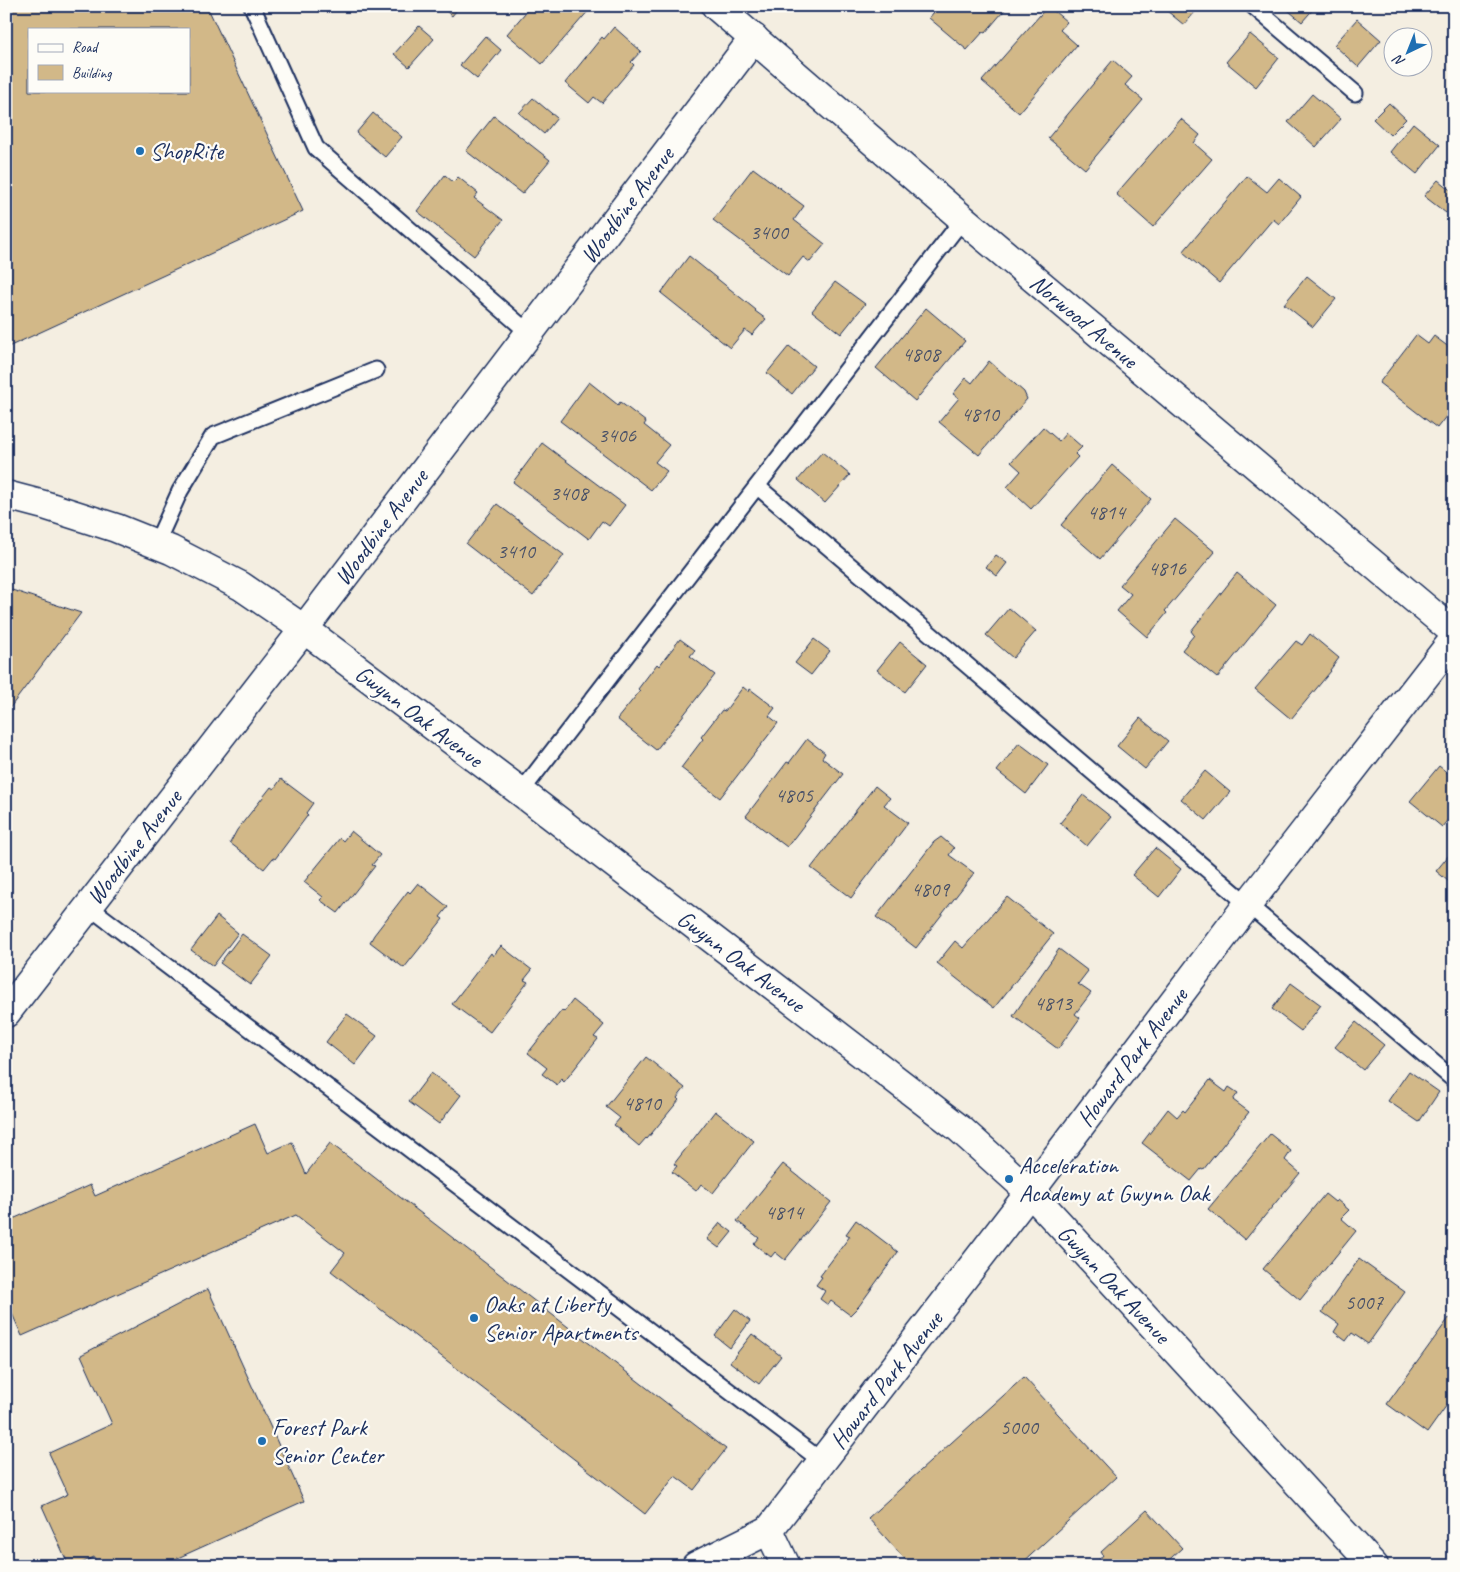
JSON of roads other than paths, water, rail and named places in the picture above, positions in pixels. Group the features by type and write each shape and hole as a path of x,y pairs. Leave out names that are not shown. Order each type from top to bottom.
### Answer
{"street":[{"name":"Norwood Avenue","path":"716,6 963,219 1454,632"},
{"name":"Woodbine Avenue","path":"6,1013 304,629 754,38"},
{"name":"Gwynn Oak Avenue","path":"6,495 116,528 171,550 241,586 304,629 521,792 960,1129 1030,1192 1374,1566"},
{"name":"Howard Park Avenue","path":"696,1566 769,1530 1030,1192 1248,904 1454,639"},
{"path":"769,1530 786,1566"}],"lane":[{"path":"252,6 316,148 529,333"},
{"path":"1253,6 1355,93"},
{"path":"521,792 963,219"},
{"path":"156,544 180,491 213,436 376,370"},
{"path":"758,487 1454,1080"},
{"path":"88,906 823,1462"}],"place":[{"name":"ShopRite","path":"140,151"},
{"name":"Acceleration Academy at Gwynn Oak","path":"1009,1179"},
{"name":"Oaks at Liberty Senior Apartments","path":"474,1318"},
{"name":"Forest Park Senior Center","path":"262,1441"}]}
